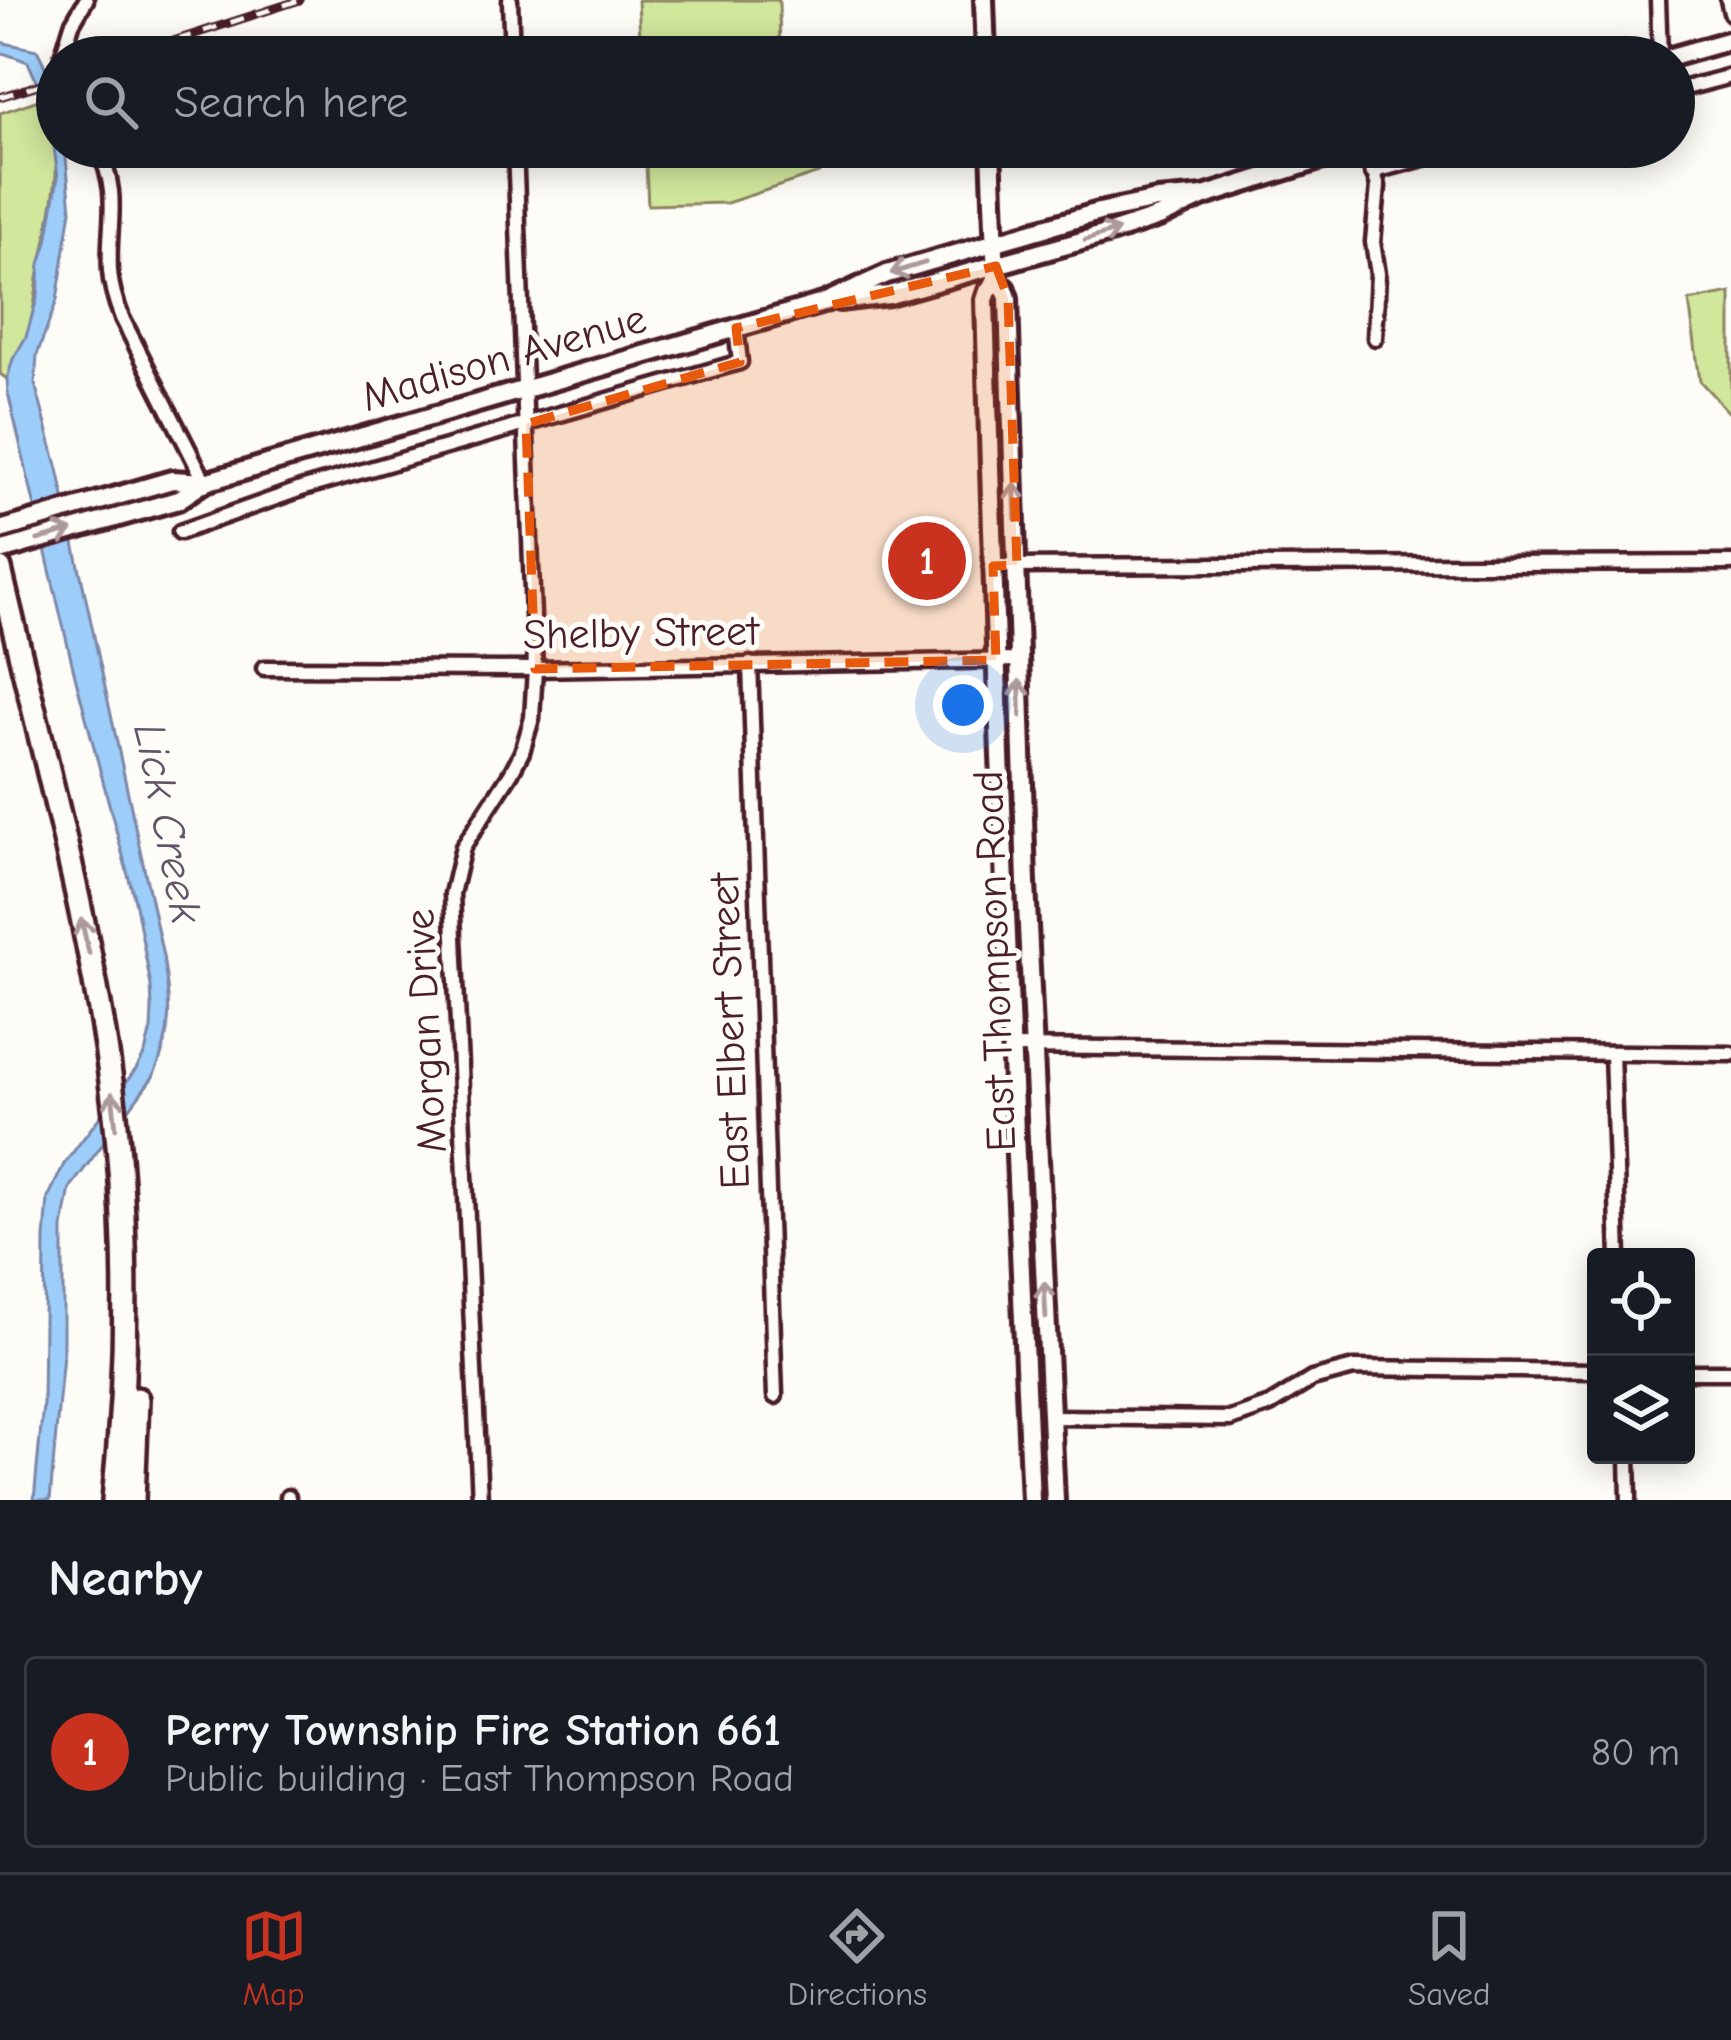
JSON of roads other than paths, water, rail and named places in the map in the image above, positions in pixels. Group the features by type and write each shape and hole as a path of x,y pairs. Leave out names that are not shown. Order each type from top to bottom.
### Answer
{"highway":[{"path":"0,569 86,938 106,1051 125,1262 123,1396 114,1500"},
{"path":"125,1262 138,1348 133,1500"}],"main road":[{"path":"984,0 985,36"},
{"path":"1695,50 1731,40"},
{"name":"East Thompson Road","path":"992,168 996,273 986,300 993,566 1031,1500"},
{"name":"Madison Avenue","path":"823,302 889,295 996,273 1159,217 1204,196 1295,168"},
{"name":"Madison Avenue","path":"0,551 178,500 206,482 823,302 887,274 995,241 1157,200 1204,196"},
{"name":"East Thompson Road","path":"996,273 1008,298 1054,1500"},
{"name":"Madison Avenue","path":"0,530 172,480 206,482"},
{"path":"1028,1414 1051,1417"}],"street":[{"path":"68,36 86,0"},
{"path":"510,0 511,36"},
{"path":"1658,0 1659,36"},
{"path":"1728,0 1731,13"},
{"path":"1695,85 1731,76"},
{"path":"106,168 112,190 110,274 118,308 206,482"},
{"name":"Morgan Drive","path":"480,1500 452,894 463,847 512,773 532,718 535,669 516,168"},
{"path":"1371,168 1378,186 1373,242 1378,274 1375,338"},
{"path":"1372,172 1387,168"},
{"name":"Madison Avenue","path":"180,532 304,488 740,362 736,328"},
{"path":"993,566 1731,562"},
{"name":"Shelby Street","path":"264,668 535,669 1019,660"},
{"name":"East Elbert Street","path":"750,664 775,1396"},
{"path":"1011,1047 1731,1054"},
{"path":"1612,1053 1619,1248"},
{"path":"1051,1417 1230,1419 1264,1408 1312,1379 1354,1368 1587,1371"},
{"path":"1695,1372 1731,1372"},
{"path":"1628,1464 1629,1500"}],"water":[{"name":"Lick Creek","path":"0,42 36,50 36,80 28,62 0,52"},
{"name":"Lick Creek","path":"57,168 67,168 71,210 57,300 37,355 35,384 58,469 163,956 168,1003 167,1031 153,1077 70,1188 63,1227 63,1354 50,1500 34,1500 43,1405 48,1198 64,1164 145,1053 152,1008 136,905 75,676 8,393 13,359 26,337 38,295"}],"railway":[{"path":"189,36 300,0"},
{"path":"0,97 36,86"}],"place":[{"name":"Perry Township Fire Station 661","path":"927,561"}]}
